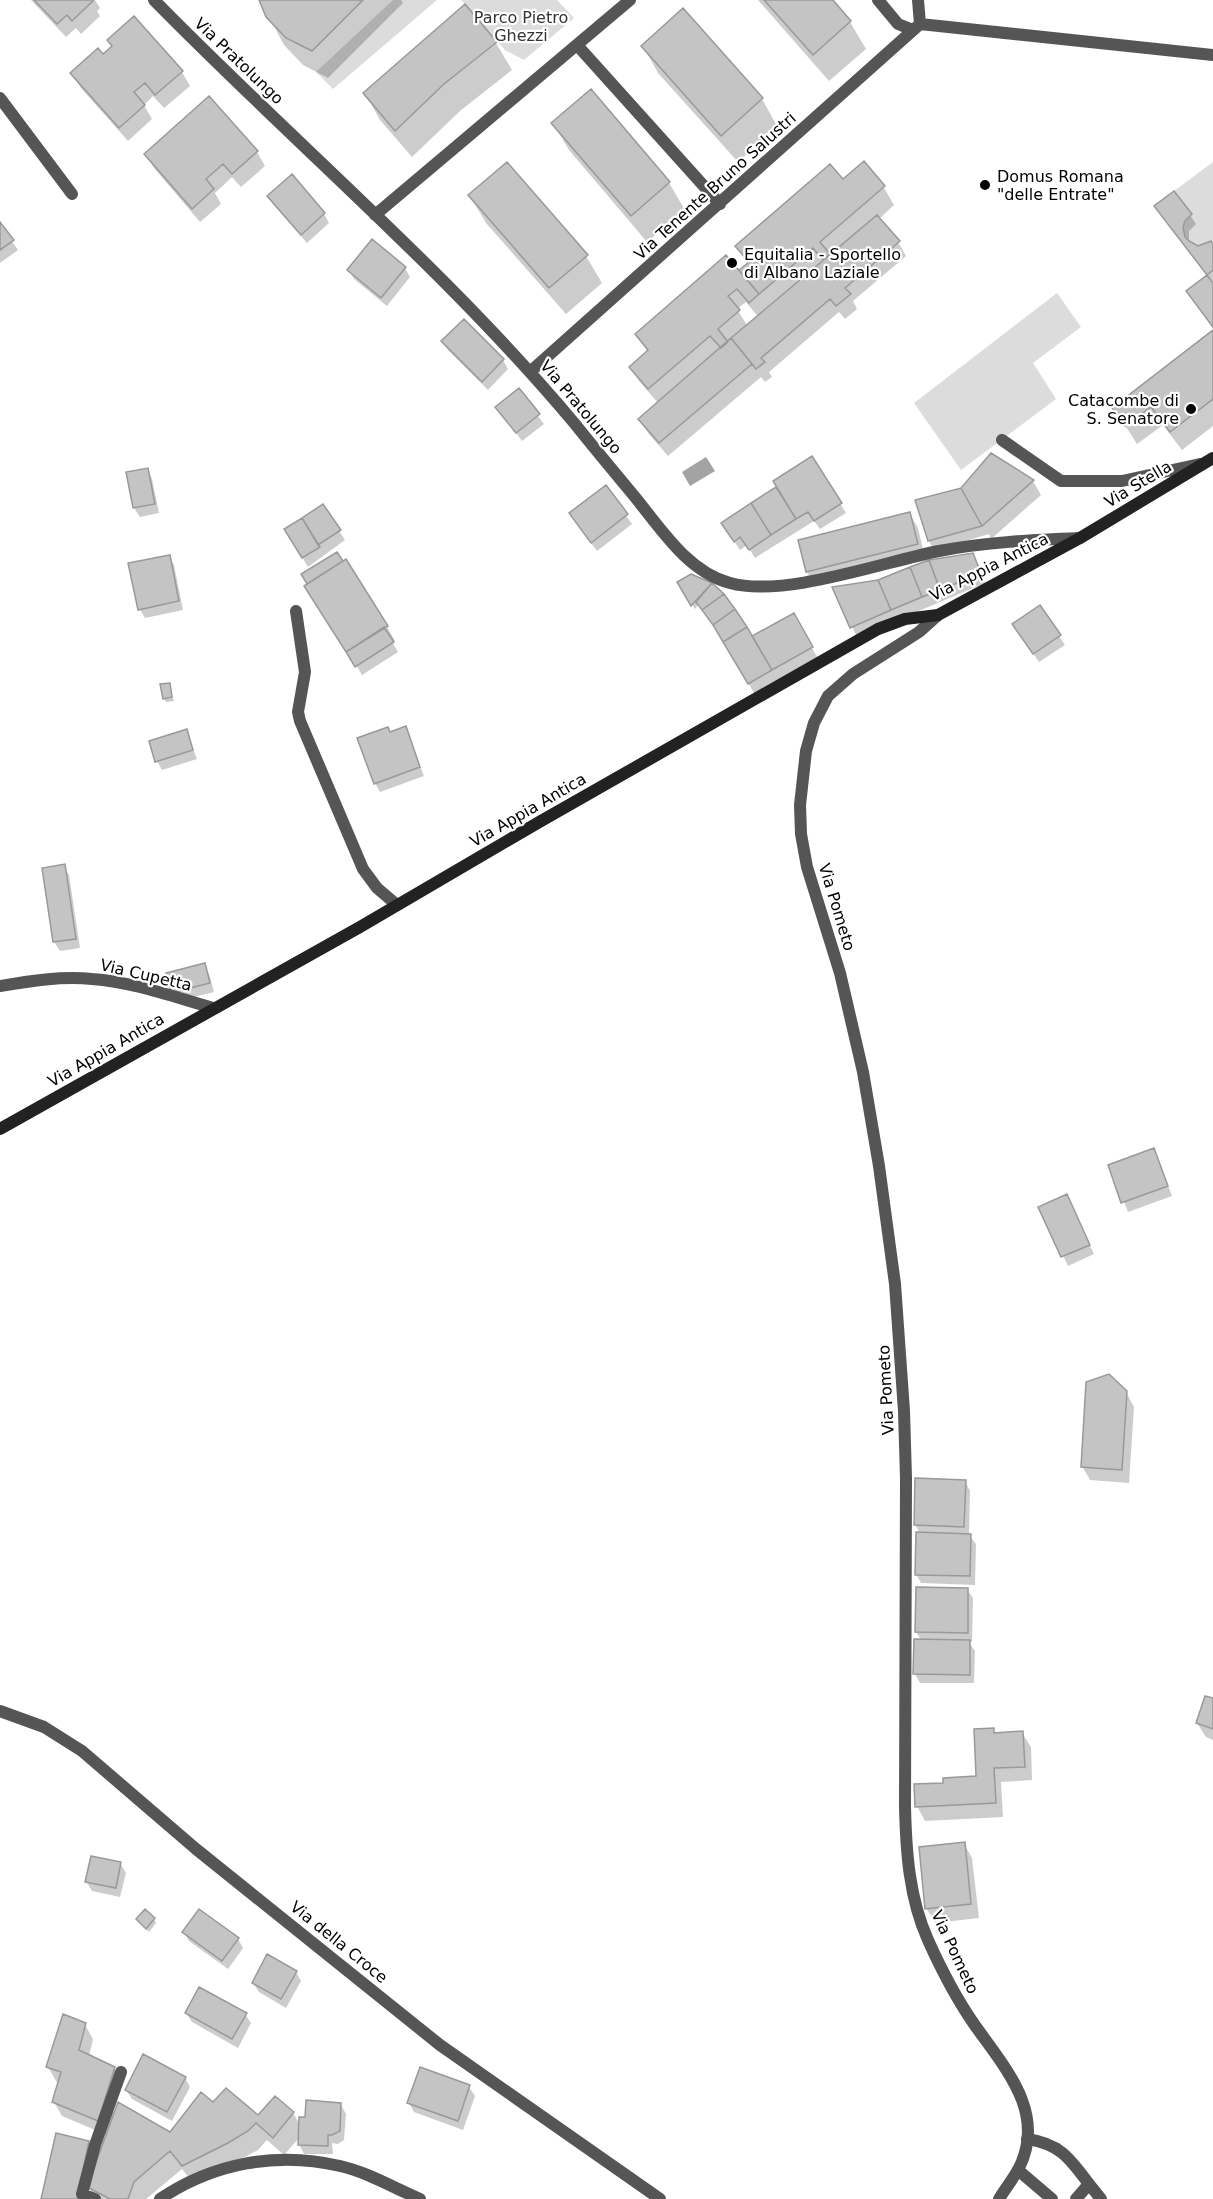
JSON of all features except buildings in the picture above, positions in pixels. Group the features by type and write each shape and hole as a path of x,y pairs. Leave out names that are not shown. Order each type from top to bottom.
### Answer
{"street":[{"name":"Via Pratolungo","path":"154,0 375,215 531,372 676,547 698,568 728,583 751,586 780,585 953,548 991,543 1080,538"},
{"path":"375,215 630,0"},
{"path":"878,0 898,24 1213,55"},
{"path":"917,27 918,0"},
{"name":"Via Tenente Bruno Salustri","path":"531,372 917,27"},
{"path":"577,45 720,204"},
{"path":"0,98 72,194"},
{"path":"1002,440 1061,481 1122,481 1209,461"},
{"name":"Via Stella","path":"1080,538 1209,461"},
{"name":"Via Appia Antica","path":"0,1129 397,905 878,629 905,619 938,615 1080,538"},
{"path":"296,611 305,672 298,712 300,721 363,869 377,888 397,905"},
{"name":"Via Pometo","path":"938,615 919,632 853,674 828,696 814,723 806,751 802,780 801,827 807,867 840,973 863,1072 895,1284 904,1411 905,1816 912,1890 926,1937 956,1996 1019,2089 1026,2111 1027,2139 1018,2170 999,2199"},
{"name":"Via Cupetta","path":"0,986 53,979 92,979 127,984 213,1008"},
{"name":"Via della Croce","path":"0,1711 57,1734 82,1751 196,1849 440,2045 660,2199"},
{"path":"95,2199 82,2194 94,2145 121,2072"},
{"path":"1027,2139 1049,2144 1060,2150 1101,2199"},
{"path":"160,2199 173,2194 190,2180 234,2166 293,2159 342,2166 420,2199"},
{"path":"1018,2170 1052,2199"},
{"path":"1076,2199 1089,2184"}],"green space":[{"name":"Parco Pietro Ghezzi","path":"393,0 437,0 333,89 316,72"},
{"name":"Parco Pietro Ghezzi","path":"461,0 557,0 574,18 524,60 505,50"},
{"path":"1213,162 1213,244 1211,241 1198,246 1188,240 1183,233 1184,224 1191,214 1174,191"},
{"path":"1057,293 1081,327 1033,363 1056,399 961,470 914,403"}],"shaded area":[{"path":"706,457 715,471 690,486 682,472"}],"place":[{"name":"Domus Romana \"delle Entrate\"","path":"985,185"},
{"name":"Equitalia - Sportello di Albano Laziale","path":"732,263"},
{"name":"Catacombe di S. Senatore","path":"1191,409"}]}
